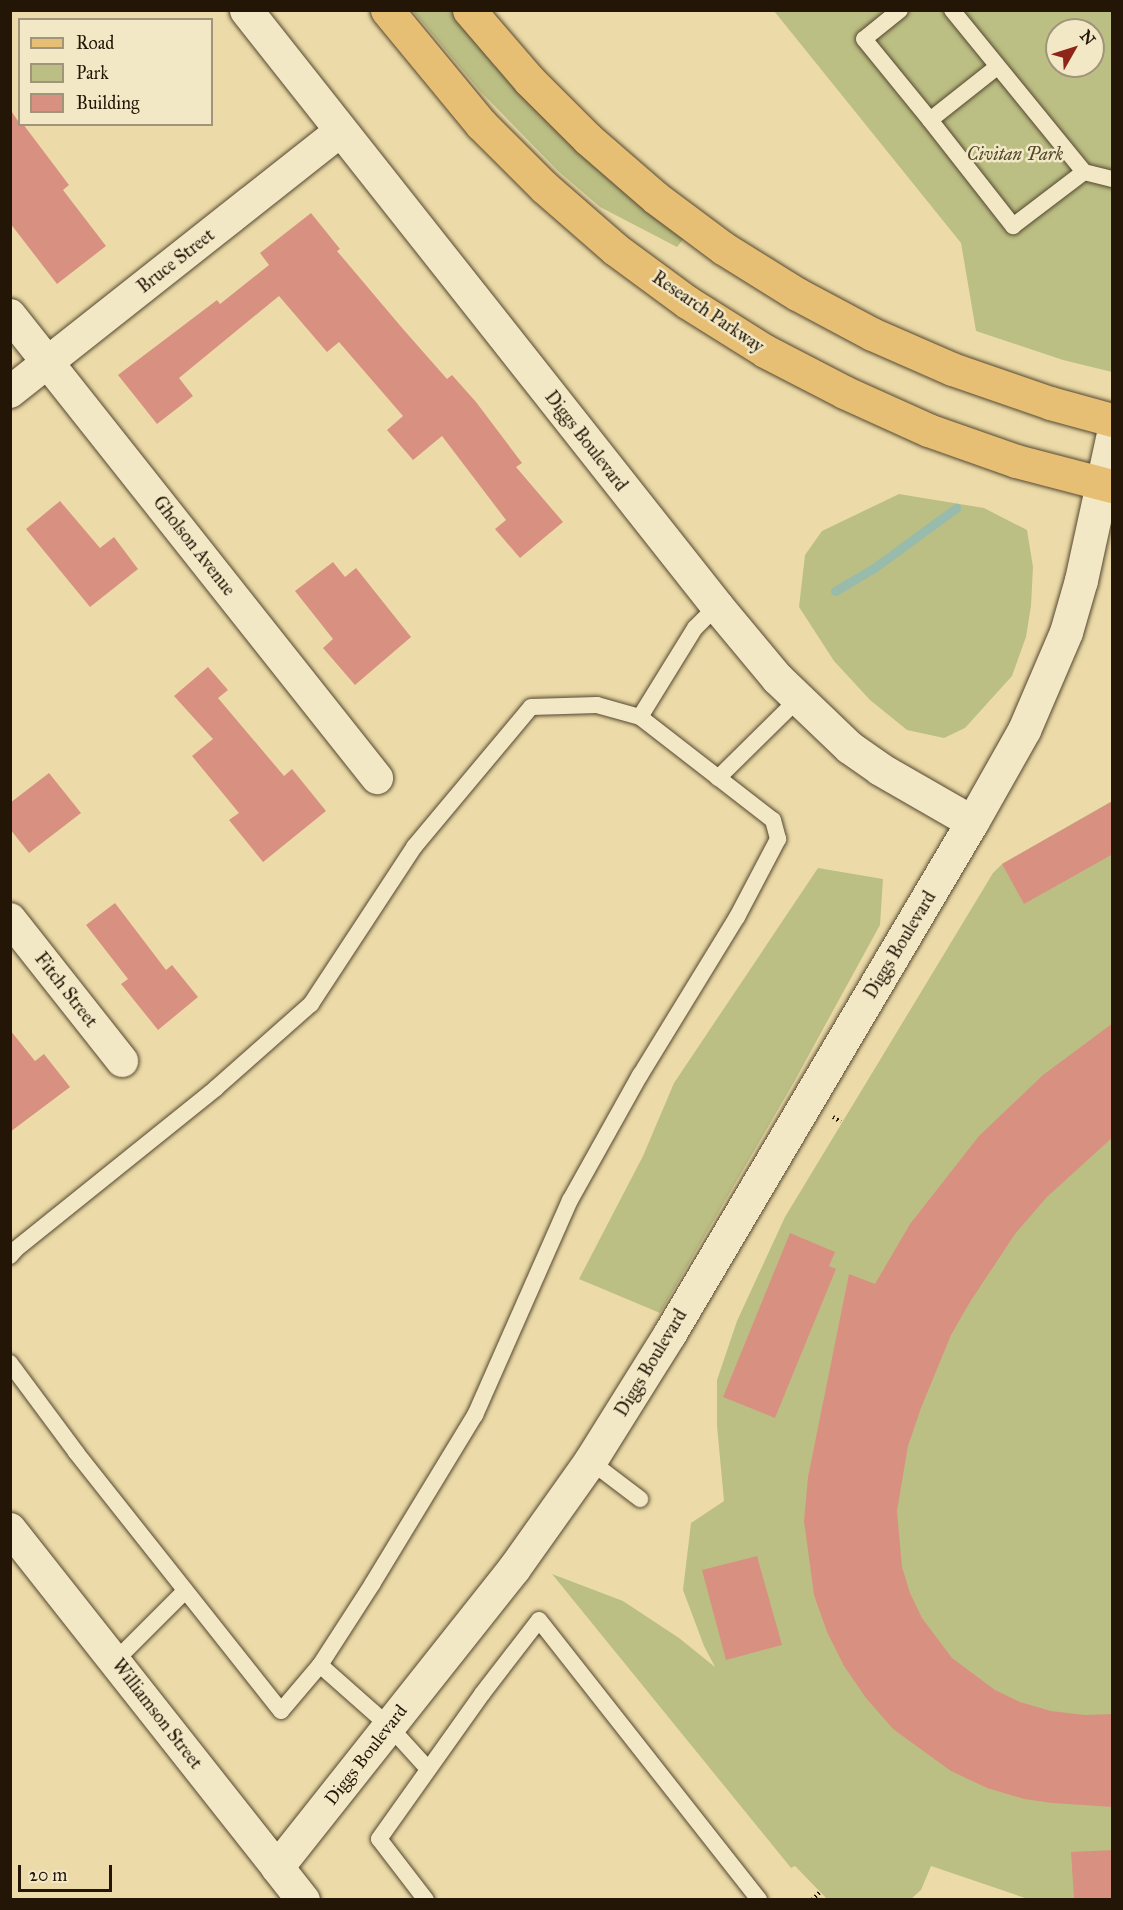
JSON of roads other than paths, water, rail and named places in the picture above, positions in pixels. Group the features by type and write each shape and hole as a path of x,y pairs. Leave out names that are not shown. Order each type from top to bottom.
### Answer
{"main road":[{"name":"Research Parkway","path":"387,10 481,124 544,187 615,249 687,302 765,351 844,392 928,430 1016,461 1107,485"},
{"path":"469,10 529,80 588,140 656,198 733,254 797,294 844,319 952,369 1050,403 1113,420"}],"street":[{"name":"Diggs Boulevard","path":"246,10 717,606 798,699 849,747 880,769 972,822"},
{"name":"Bruce Street","path":"10,392 341,130"},
{"name":"Gholson Avenue","path":"10,315 377,778"},
{"name":"Diggs Boulevard","path":"277,1867 514,1568 590,1461 670,1333 972,822 1024,730 1066,632 1107,485 1113,438"},
{"name":"Fitch Street","path":"10,919 122,1061"},
{"name":"Williamson Street","path":"10,1529 303,1899"}],"lane":[{"path":"900,10 864,39 1013,226 1084,172"},
{"path":"952,10 1084,172 1113,179"},
{"path":"930,120 997,68"},
{"path":"640,717 695,628 717,606"},
{"path":"718,778 798,699"},
{"path":"10,1256 216,1088 311,1004 414,847 531,707 597,705 640,717 773,820 778,839 736,917 640,1075 570,1200 475,1415 373,1583 320,1665 281,1711 184,1591 10,1364"},
{"path":"590,1461 640,1499"},
{"path":"115,1661 184,1591"},
{"path":"426,1899 379,1839 539,1620 759,1899"},
{"path":"320,1665 389,1726 428,1769"}],"waterway":[{"path":"835,591 874,568 956,508"}],"park label":[{"name":"Civitan Park","path":"1015,154"}]}
